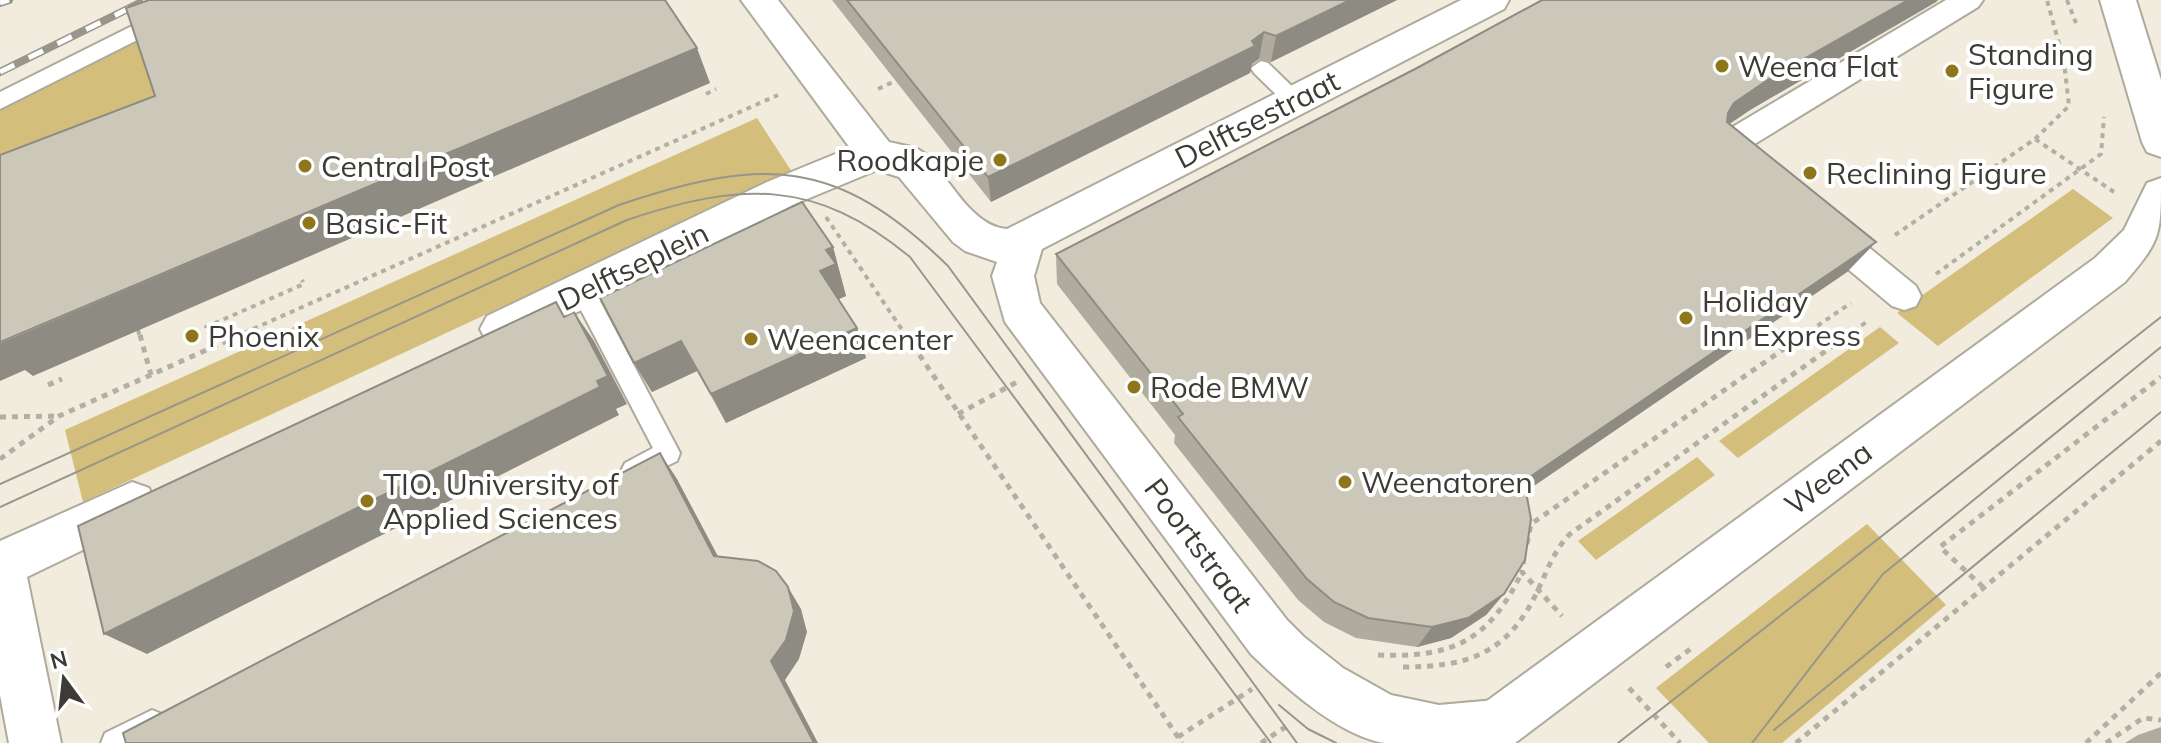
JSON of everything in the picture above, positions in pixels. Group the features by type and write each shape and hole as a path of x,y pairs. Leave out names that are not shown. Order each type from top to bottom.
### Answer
{"street":[{"path":"759,0 877,155 902,159 913,166 976,241 1000,247 1024,239"},
{"name":"Delftsestraat","path":"1024,239 1491,0"},
{"path":"1770,185 1725,147 1968,0"},
{"path":"2120,5 2161,142"},
{"name":"Delftseplein","path":"469,344 781,193 877,155"},
{"name":"Weena","path":"1483,734 2110,270 2139,241 2156,206"},
{"path":"1804,213 1895,288"},
{"name":"Poortstraat","path":"1024,239 1015,259 1014,294 1020,309 1269,637 1293,661 1337,692 1399,725 1483,734"},
{"path":"35,743 0,565 171,485"}],"lane":[{"path":"150,0 154,22"},
{"path":"0,101 200,0"},
{"path":"1261,68 1294,100"},
{"path":"583,291 668,453 613,482"},
{"path":"115,743 170,714"}],"path":[{"path":"1860,260 2035,139 2069,106 2064,62 2047,0"},
{"path":"706,94 716,89"},
{"path":"0,459 59,416 781,94 840,106"},
{"path":"2035,139 2082,171 2156,206"},
{"path":"1538,590 1522,572 1531,524 2082,171 2101,154"},
{"path":"824,213 1182,743"},
{"path":"213,347 206,327 304,284 302,280"},
{"path":"1261,743 1365,671 1383,667 1436,668 1485,654 1514,631 1538,590 1548,558 1570,534 1895,288"},
{"path":"138,330 151,375"},
{"path":"958,414 1059,361"},
{"path":"1983,587 1940,547 2161,377"},
{"path":"48,385 62,379"},
{"path":"0,417 59,416"},
{"path":"1796,743 2161,441"},
{"path":"2086,743 2161,673"},
{"path":"2106,743 2143,718 2161,720"}],"shaded area":[{"path":"165,24 175,95 0,162 0,110"},
{"path":"757,118 792,172 83,502 65,430"},
{"path":"2073,189 2113,218 1938,346 1897,313"},
{"path":"1880,327 1899,343 1738,458 1719,441"},
{"path":"1697,457 1715,475 1596,560 1578,541"},
{"path":"1867,524 1946,605 1782,743 1709,743 1656,688"}],"building":[{"name":"Central Post","path":"149,0 665,0 697,48 0,342 0,155 155,96 126,8"},
{"path":"847,0 1350,0 1276,36 1264,32 1252,41 1255,46 988,177"},
{"path":"1542,0 1908,0 1772,77 1734,103 1728,113 1727,122 1876,242 1524,481 1531,519 1525,560 1504,594 1468,618 1432,627 1368,618 1334,602 1307,579 1178,417 1183,414 1056,254"},
{"name":"Weenacenter","path":"802,202 833,247 826,250 836,264 820,271 857,328 711,394 681,341 634,363 600,298"},
{"path":"556,302 564,317 574,312 608,376 597,381 600,387 104,634 78,526"},
{"path":"660,453 714,556 758,561 776,571 788,587 794,611 786,640 771,661 814,743 126,743 123,733"}],"tram line":[{"path":"0,484 619,205 715,179 756,174 795,176 832,186 869,203 908,230 948,266 1297,743"},
{"path":"0,507 627,220 668,207 741,194 775,195 809,201 842,213 875,231 910,257 1271,743"},
{"path":"1618,743 2161,317"},
{"path":"1752,743 1883,574 2161,347"},
{"path":"1774,730 2161,412"},
{"path":"1279,705 1308,729 1336,743"}],"railway":[{"path":"0,3 9,0"},
{"path":"0,72 146,0"}],"place":[{"name":"Weena Flat","path":"1722,66"},
{"name":"Standing Figure","path":"1952,71"},
{"name":"Roodkapje","path":"1000,160"},
{"name":"Central Post","path":"305,166"},
{"name":"Reclining Figure","path":"1810,173"},
{"name":"Basic-Fit","path":"309,223"},
{"name":"Holiday Inn Express","path":"1686,318"},
{"name":"Phoenix","path":"192,336"},
{"name":"Weenacenter","path":"751,339"},
{"name":"Rode BMW","path":"1134,387"},
{"name":"Weenatoren","path":"1345,482"},
{"name":"TIO. University of Applied Sciences","path":"367,501"}]}
